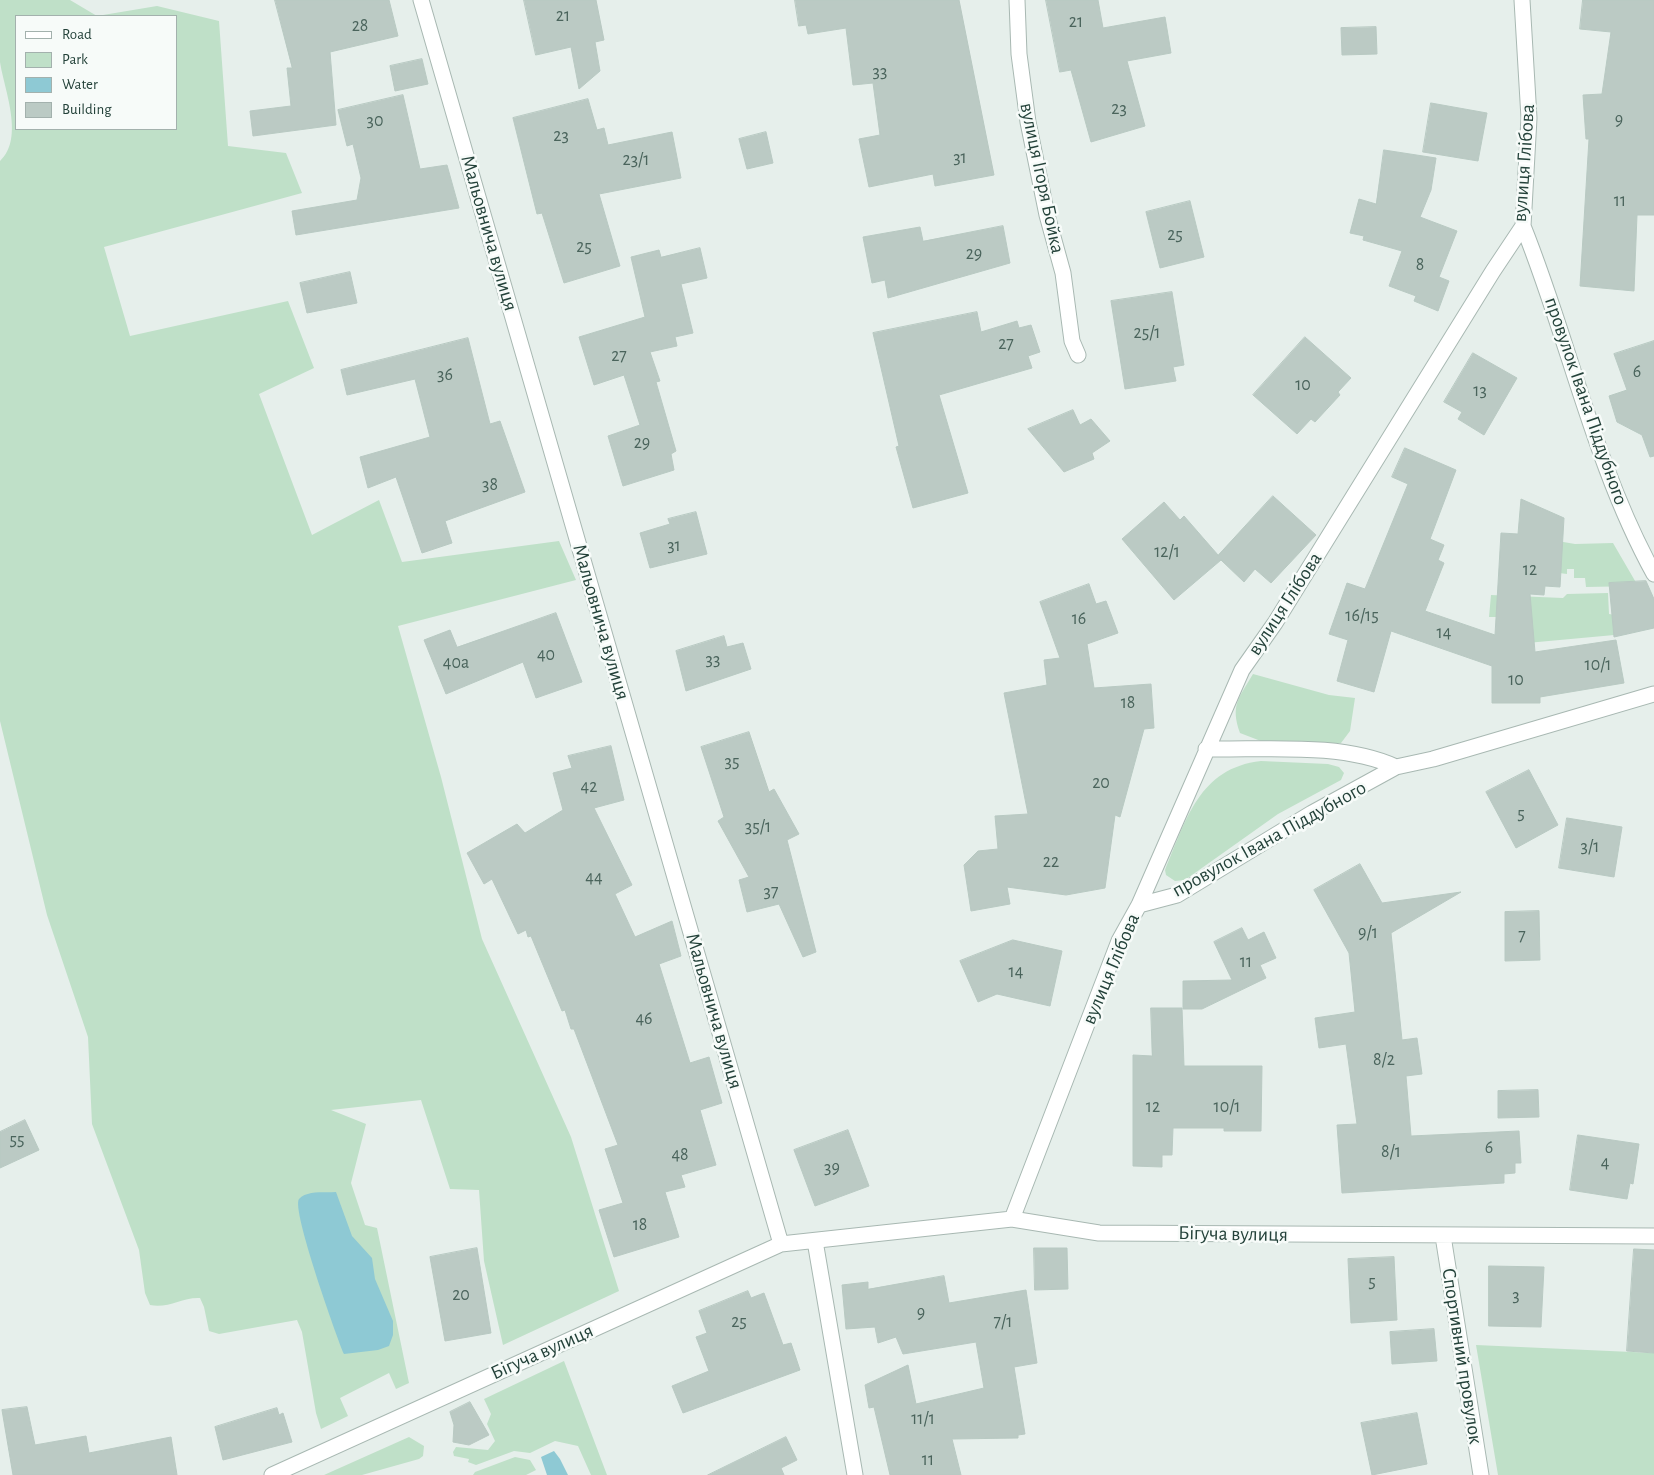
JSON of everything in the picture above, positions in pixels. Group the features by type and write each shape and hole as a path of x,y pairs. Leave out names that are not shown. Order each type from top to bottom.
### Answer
{"street":[{"name":"Мальовнича вулиця","path":"422,0 782,1244"},
{"name":"вулиця Ігоря Бойка","path":"1017,0 1019,54 1028,122 1043,197 1063,273 1072,341 1078,355"},
{"name":"вулиця Глібова","path":"1012,1219 1119,941 1139,905 1242,670 1275,623 1493,271 1523,226 1529,118 1522,0"},
{"name":"провулок Івана Піддубного","path":"1523,226 1548,291 1610,475 1654,574"},
{"name":"провулок Івана Піддубного","path":"1139,905 1177,894 1312,813 1396,767 1432,759 1654,694"},
{"name":"провулок Івана Піддубного","path":"1206,749 1348,753 1379,759 1396,767"},
{"name":"Бігуча вулиця","path":"272,1475 782,1244 1012,1219 1099,1233 1654,1236"},
{"name":"Спортивний провулок","path":"1443,1236 1482,1475"},
{"path":"814,1241 855,1475"}],"green space":[{"path":"0,0 70,0 95,15 15,15 15,130 178,130 178,15 103,15 157,6 219,21 228,146 286,153 302,193 104,247 130,336 288,301 314,368 259,394 312,535 379,500 402,562 559,541 576,580 398,626 441,777 482,939 571,1137 619,1291 503,1345 484,1261 479,1190 450,1189 421,1100 331,1110 366,1124 351,1183 365,1225 377,1228 409,1383 396,1389 389,1373 340,1398 348,1416 321,1429 316,1413 302,1332 297,1320 219,1334 209,1331 200,1298 157,1306 150,1305 145,1293 139,1250 92,1124 88,1037 47,915 0,721 0,161 7,151 11,140 12,127 11,113 0,62"},
{"path":"1546,539 1575,544 1613,543 1638,586 1586,587 1585,578 1574,578 1574,569 1567,569 1567,574 1559,573"},
{"path":"1608,593 1609,614 1621,616 1625,634 1527,643 1526,617 1489,617 1491,595 1563,598 1567,594"},
{"path":"1253,674 1329,695 1355,698 1350,731 1341,743 1279,748 1240,733 1236,708 1240,696"},
{"path":"1261,761 1328,764 1339,767 1344,773 1341,780 1278,814 1185,880 1175,881 1166,875 1165,870 1188,815 1209,785 1223,774 1240,766"},
{"path":"1476,1345 1654,1353 1654,1475 1498,1475"},
{"path":"564,1361 607,1475 591,1475 578,1446 555,1441 530,1453 514,1451 476,1465 468,1462 469,1459 454,1456 453,1452 456,1447 488,1450 495,1441 487,1424 491,1414 484,1399"},
{"path":"409,1437 424,1446 423,1456 419,1459 362,1475 324,1475"},
{"path":"515,1457 530,1460 536,1470 526,1475 473,1475 475,1472"}],"water":[{"path":"336,1192 352,1236 372,1258 375,1279 393,1321 393,1335 389,1346 378,1350 344,1354 308,1248 298,1208 299,1199 311,1193"},
{"path":"554,1451 568,1475 547,1475 541,1457"}],"building":[{"path":"275,0 389,0 398,36 330,52 336,125 253,136 250,111 291,106 287,68 292,68"},
{"path":"524,0 596,0 604,40 595,42 600,71 579,89 571,47 536,55"},
{"path":"795,0 959,0 994,175 935,186 933,174 869,187 859,139 880,135 873,83 853,85 846,28 808,34 806,25 799,26"},
{"path":"1046,0 1098,0 1103,28 1165,17 1171,53 1127,61 1145,126 1091,142 1071,70 1060,72"},
{"path":"1583,0 1654,0 1654,215 1637,215 1634,291 1580,286 1589,139 1586,139 1583,95 1602,94 1611,32 1580,29"},
{"path":"1376,27 1377,54 1342,55 1341,28"},
{"path":"422,59 428,84 395,91 390,66"},
{"path":"403,95 420,169 447,165 459,208 296,235 292,211 357,200 361,178 353,144 347,146 338,110"},
{"path":"588,99 597,130 604,128 608,145 672,132 681,178 599,194 620,266 564,283 542,213 537,214 513,118"},
{"path":"1431,103 1487,113 1478,161 1423,152"},
{"path":"766,132 773,163 747,169 739,139"},
{"path":"1384,150 1436,158 1431,190 1420,217 1457,231 1439,277 1449,281 1438,311 1414,301 1416,296 1389,286 1402,251 1363,240 1364,236 1350,233 1359,199 1376,204"},
{"path":"1190,201 1204,257 1160,268 1146,212"},
{"path":"1003,226 1010,263 888,298 885,280 872,283 863,237 920,227 923,241"},
{"path":"700,248 707,278 681,284 693,333 675,337 677,346 650,352 660,381 656,382 676,451 671,454 674,470 623,486 608,436 640,425 624,375 594,385 579,337 645,317 631,257 659,250 661,257"},
{"path":"350,272 357,303 307,313 300,283"},
{"path":"1172,292 1184,365 1173,367 1176,381 1125,389 1111,301"},
{"path":"977,312 981,332 1017,321 1019,328 1031,325 1040,352 1028,356 1032,368 939,395 968,493 913,508 896,447 899,446 873,333"},
{"path":"1305,337 1351,378 1338,392 1340,395 1315,422 1311,419 1297,434 1253,395"},
{"path":"468,338 490,424 500,421 525,492 445,521 452,543 422,553 396,477 368,488 360,457 430,437 415,379 347,395 341,370"},
{"path":"1654,341 1654,456 1650,457 1642,435 1617,422 1609,396 1627,390 1614,354"},
{"path":"1473,353 1517,378 1484,435 1458,419 1462,412 1444,402"},
{"path":"1073,410 1080,425 1091,419 1110,441 1092,453 1094,459 1064,472 1028,429"},
{"path":"1405,448 1456,470 1430,539 1444,545 1438,560 1444,563 1425,611 1495,635 1501,533 1518,534 1521,499 1564,518 1560,587 1545,586 1544,595 1530,594 1535,652 1616,640 1624,683 1540,697 1540,703 1492,703 1492,666 1391,631 1374,692 1337,681 1348,640 1329,634 1347,583 1365,589 1408,484 1392,477"},
{"path":"1273,496 1316,535 1271,583 1255,569 1244,582 1221,560 1174,600 1122,539 1164,502 1180,520 1184,516 1218,555"},
{"path":"696,512 707,554 650,568 640,533 670,524 668,519"},
{"path":"1646,581 1654,599 1654,628 1614,637 1609,583"},
{"path":"1089,584 1096,604 1106,601 1118,633 1087,644 1094,688 1151,684 1154,728 1144,729 1120,817 1115,815 1105,888 1066,895 1007,887 1010,904 971,911 964,865 978,851 998,849 995,816 1028,814 1004,693 1047,685 1044,660 1060,658 1040,602"},
{"path":"556,613 582,682 536,698 523,662 446,694 424,640 450,630 457,647"},
{"path":"724,636 727,647 743,643 751,669 686,691 676,651"},
{"path":"749,732 769,792 774,789 799,834 787,840 816,952 803,957 779,904 747,912 739,880 749,877 718,821 724,817 701,747"},
{"path":"611,746 624,800 594,808 632,885 615,894 635,937 672,921 681,956 659,964 690,1063 709,1057 722,1103 700,1110 716,1165 681,1175 685,1187 665,1192 679,1237 614,1257 599,1210 623,1203 605,1149 618,1145 574,1029 571,1029 565,1010 562,1011 531,936 528,937 526,930 518,934 492,879 484,884 467,853 517,824 525,833 563,810 553,773 572,768 568,756"},
{"path":"1529,770 1558,825 1516,848 1486,792"},
{"path":"1567,818 1622,827 1614,877 1559,868"},
{"path":"1360,864 1382,903 1461,892 1391,933 1402,1040 1417,1038 1422,1074 1406,1076 1411,1136 1519,1131 1521,1163 1515,1163 1515,1173 1504,1174 1504,1183 1342,1193 1337,1125 1357,1124 1346,1044 1319,1048 1315,1018 1355,1012 1349,953 1314,890"},
{"path":"1539,911 1540,960 1505,961 1505,912"},
{"path":"1242,928 1248,940 1264,932 1276,958 1260,965 1266,978 1202,1009 1183,1009 1183,981 1232,980 1214,942"},
{"path":"1013,940 1062,951 1050,1006 997,994 978,1002 960,961"},
{"path":"1151,1008 1182,1008 1184,1066 1262,1066 1261,1131 1224,1131 1224,1128 1173,1128 1172,1155 1162,1155 1162,1167 1133,1166 1133,1055 1152,1056"},
{"path":"1538,1090 1539,1117 1498,1118 1498,1091"},
{"path":"25,1120 39,1150 0,1168 0,1132"},
{"path":"848,1130 869,1186 815,1206 794,1150"},
{"path":"1578,1135 1639,1144 1633,1184 1630,1183 1627,1199 1570,1190"},
{"path":"477,1248 491,1333 445,1341 430,1257"},
{"path":"1034,1248 1067,1248 1068,1289 1035,1290"},
{"path":"1634,1249 1654,1250 1654,1353 1627,1351"},
{"path":"1394,1257 1397,1320 1351,1323 1348,1259"},
{"path":"1489,1266 1544,1267 1541,1327 1489,1326"},
{"path":"944,1276 949,1303 1026,1290 1037,1363 1014,1367 1025,1434 1018,1435 1018,1438 952,1439 961,1475 890,1475 874,1407 869,1408 865,1385 908,1365 916,1404 984,1388 976,1342 903,1354 896,1337 878,1343 875,1327 846,1329 842,1285 868,1282 868,1289"},
{"path":"748,1291 751,1298 764,1293 783,1345 791,1343 800,1370 683,1413 672,1386 709,1371 696,1337 707,1333 699,1311"},
{"path":"1434,1329 1437,1361 1392,1364 1390,1332"},
{"path":"470,1402 489,1435 469,1445 453,1442 454,1425 450,1412"},
{"path":"27,1407 35,1445 86,1436 89,1453 171,1437 177,1475 13,1475 2,1410"},
{"path":"277,1408 279,1415 283,1413 292,1442 223,1460 215,1427"},
{"path":"1417,1413 1427,1464 1372,1475 1361,1423"},
{"path":"786,1437 797,1460 781,1468 784,1475 708,1475"}]}
